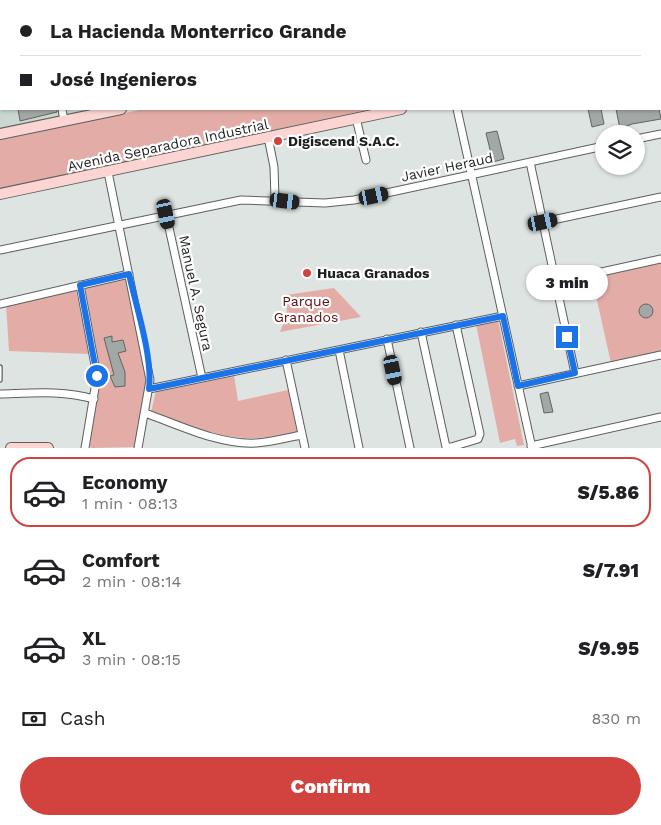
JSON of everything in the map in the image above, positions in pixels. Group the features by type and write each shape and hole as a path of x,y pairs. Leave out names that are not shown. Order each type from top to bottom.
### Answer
{"main road":[{"name":"Avenida Separadora Industrial","path":"0,194 396,110"},
{"path":"0,134 64,121 101,111"},
{"path":"11,448 48,448"}],"street":[{"path":"62,110 64,121"},
{"path":"458,110 531,447 661,417"},
{"path":"356,118 366,160"},
{"path":"645,137 661,134"},
{"path":"268,137 274,167 275,200"},
{"name":"Javier Heraud","path":"0,250 166,214 241,200 325,203 354,200 595,148"},
{"path":"530,162 575,373"},
{"path":"108,172 150,380 138,448"},
{"path":"543,222 661,197"},
{"name":"Manuel A. Segura","path":"166,214 202,378"},
{"path":"556,282 661,259"},
{"path":"0,304 129,274"},
{"path":"80,285 97,376 85,448"},
{"path":"149,389 503,316"},
{"path":"420,332 446,447 478,439 480,434 456,325"},
{"path":"387,339 410,448"},
{"path":"339,350 359,448"},
{"path":"518,386 661,355"},
{"path":"286,360 304,448"},
{"path":"0,394 46,392 76,394 94,400"},
{"path":"145,413 210,436 238,442 255,443 301,435"}],"lane":[{"path":"0,367 0,380"}],"shaded area":[{"path":"0,110 91,110 0,129"}],"green space":[{"path":"139,110 378,110 0,188 0,140"},
{"path":"661,262 661,351 611,363 592,278"},
{"path":"127,277 143,352 147,383 135,447 92,448 88,446 97,402 100,368 84,287"},
{"name":"Parque Granados","path":"334,288 361,317 280,332 287,314 286,295"},
{"path":"76,291 90,354 9,351 6,304"},
{"path":"498,320 524,445 517,446 515,439 500,443 476,324"},
{"path":"234,375 238,401 288,390 297,432 258,438 244,438 217,434 151,412 156,391"}],"building":[{"path":"18,110 57,110 57,112 20,121"},
{"path":"588,110 601,110 604,124 592,127"},
{"path":"616,110 659,110 661,119 619,125"},
{"path":"497,131 504,159 493,162 486,133"},
{"path":"646,304 651,306 653,311 651,316 646,318 641,316 639,311 641,306"},
{"path":"112,336 112,342 123,340 126,351 118,353 125,372 125,386 115,387 110,376 114,375 104,338"},
{"path":"548,392 553,412 544,413 540,394"}],"place":[{"name":"Digiscend S.A.C.","path":"278,141"},
{"name":"Huaca Granados","path":"307,273"}],"route":[{"path":"97,376 80,285 129,274 146,353 150,380 149,389 503,316 518,386 575,373 567,337"}]}
